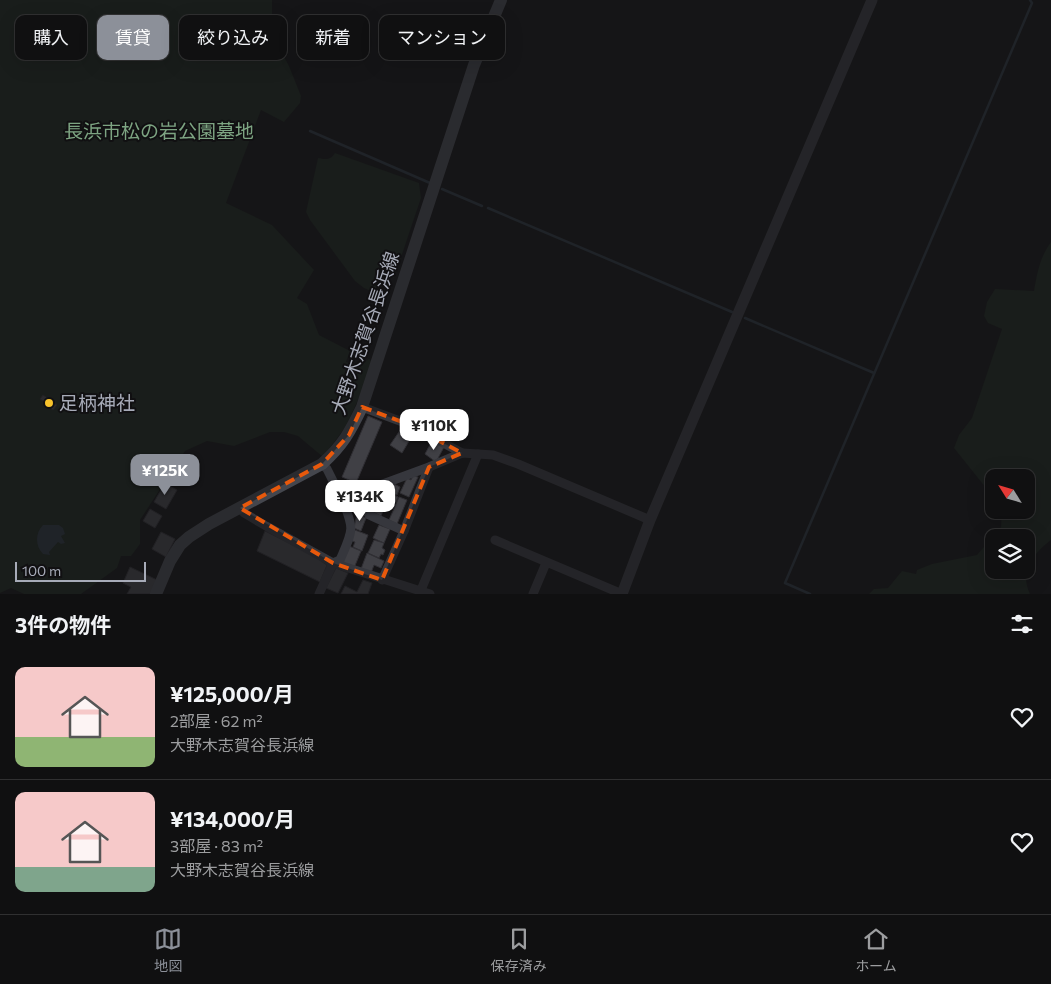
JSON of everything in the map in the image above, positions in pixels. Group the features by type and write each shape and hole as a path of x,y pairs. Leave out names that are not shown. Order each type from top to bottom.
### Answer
{"main road":[{"name":"大野木志賀谷長浜線","path":"156,594 170,561 180,545 189,537 209,524 322,464 349,435 362,407 474,65 501,0"}],"street":[{"path":"496,540 622,594 650,520 872,0"},
{"path":"362,407 408,424 462,453 493,455 650,520"},
{"path":"342,499 462,453"},
{"path":"240,508 266,526 332,563 425,592 478,454"},
{"path":"319,594 332,563 340,560 352,527 342,499 327,469 322,464"},
{"path":"382,580 429,467"},
{"path":"379,485 369,515 404,530"},
{"path":"533,594 546,562"}],"highlighted area":[{"path":"362,407 408,424 462,453 429,467 382,580 333,563 240,508 322,464 349,435"}],"green space":[{"name":"長浜市松の岩公園墓地","path":"0,0 272,0 272,15 179,15 179,60 286,60 289,66 301,96 300,103 284,122 261,110 226,203 272,225 314,270 297,298 307,304 319,335 350,351 346,362 358,365 369,359 371,361 364,386 347,425 323,457 298,436 284,432 270,432 234,446 207,441 185,451 140,520 140,544 131,556 121,556 117,568 81,594 24,594 11,588 0,593"},
{"path":"335,153 419,183 421,198 394,278 385,275 378,294 364,288 355,281 306,212 318,158 329,158"},
{"path":"1051,242 1051,540 1035,556 1035,529 999,529 1001,519 1035,519 1035,469 985,469 985,487 954,448 959,435 972,418 1002,329 988,323 984,316 987,302 995,289 1034,291 1044,253"},
{"path":"985,546 985,579 1026,579 1030,594 869,594 874,589 888,588 902,571 916,574 917,570 932,564 977,555"}],"shaded area":[{"path":"43,525 59,525 63,528 65,534 61,536 65,543 61,544 58,542 49,552 50,555 43,554 37,543 38,532"}],"building":[{"path":"43,395 49,399 46,403 40,399"},
{"path":"51,401 57,405 53,410 47,406"},
{"path":"368,416 382,422 356,483 342,477"},
{"path":"401,429 412,436 402,453 390,445"},
{"path":"432,441 444,447 436,462 425,454"},
{"path":"413,476 418,477 409,497 400,493 407,478 411,480"},
{"path":"165,483 177,490 166,509 154,502"},
{"path":"394,484 400,487 397,495 391,493 389,498 384,496 386,492 381,490 384,485 392,488"},
{"path":"392,494 398,497 396,502 390,499"},
{"path":"361,495 364,503 359,509 353,511 349,500"},
{"path":"380,496 393,502 390,508 385,506 381,516 373,512"},
{"path":"399,497 407,500 397,524 389,520"},
{"path":"364,502 369,504 364,516 357,513"},
{"path":"150,509 162,516 155,528 143,521"},
{"path":"357,514 366,518 361,531 354,528"},
{"path":"379,525 390,529 384,543 373,538"},
{"path":"355,530 368,535 362,551 353,547 355,542 350,540"},
{"path":"265,531 311,554 327,565 320,582 257,551"},
{"path":"161,532 175,539 166,557 152,549"},
{"path":"374,540 384,543 382,548 385,550 379,558 368,553"},
{"path":"349,546 361,551 354,568 341,563"},
{"path":"367,553 384,561 381,568 374,565 371,573 361,569"},
{"path":"130,567 157,580 151,594 127,594 131,587 123,583"},
{"path":"336,568 348,573 338,593 326,588"},
{"path":"363,580 372,583 368,594 341,594 345,586 357,592"}],"waterway":[{"path":"810,594 785,583 1032,3 1030,0"},
{"path":"310,131 430,183"},
{"path":"442,189 482,206"},
{"path":"488,208 732,312"},
{"path":"745,318 874,373"}],"place":[{"name":"足柄神社","path":"49,403"}]}
